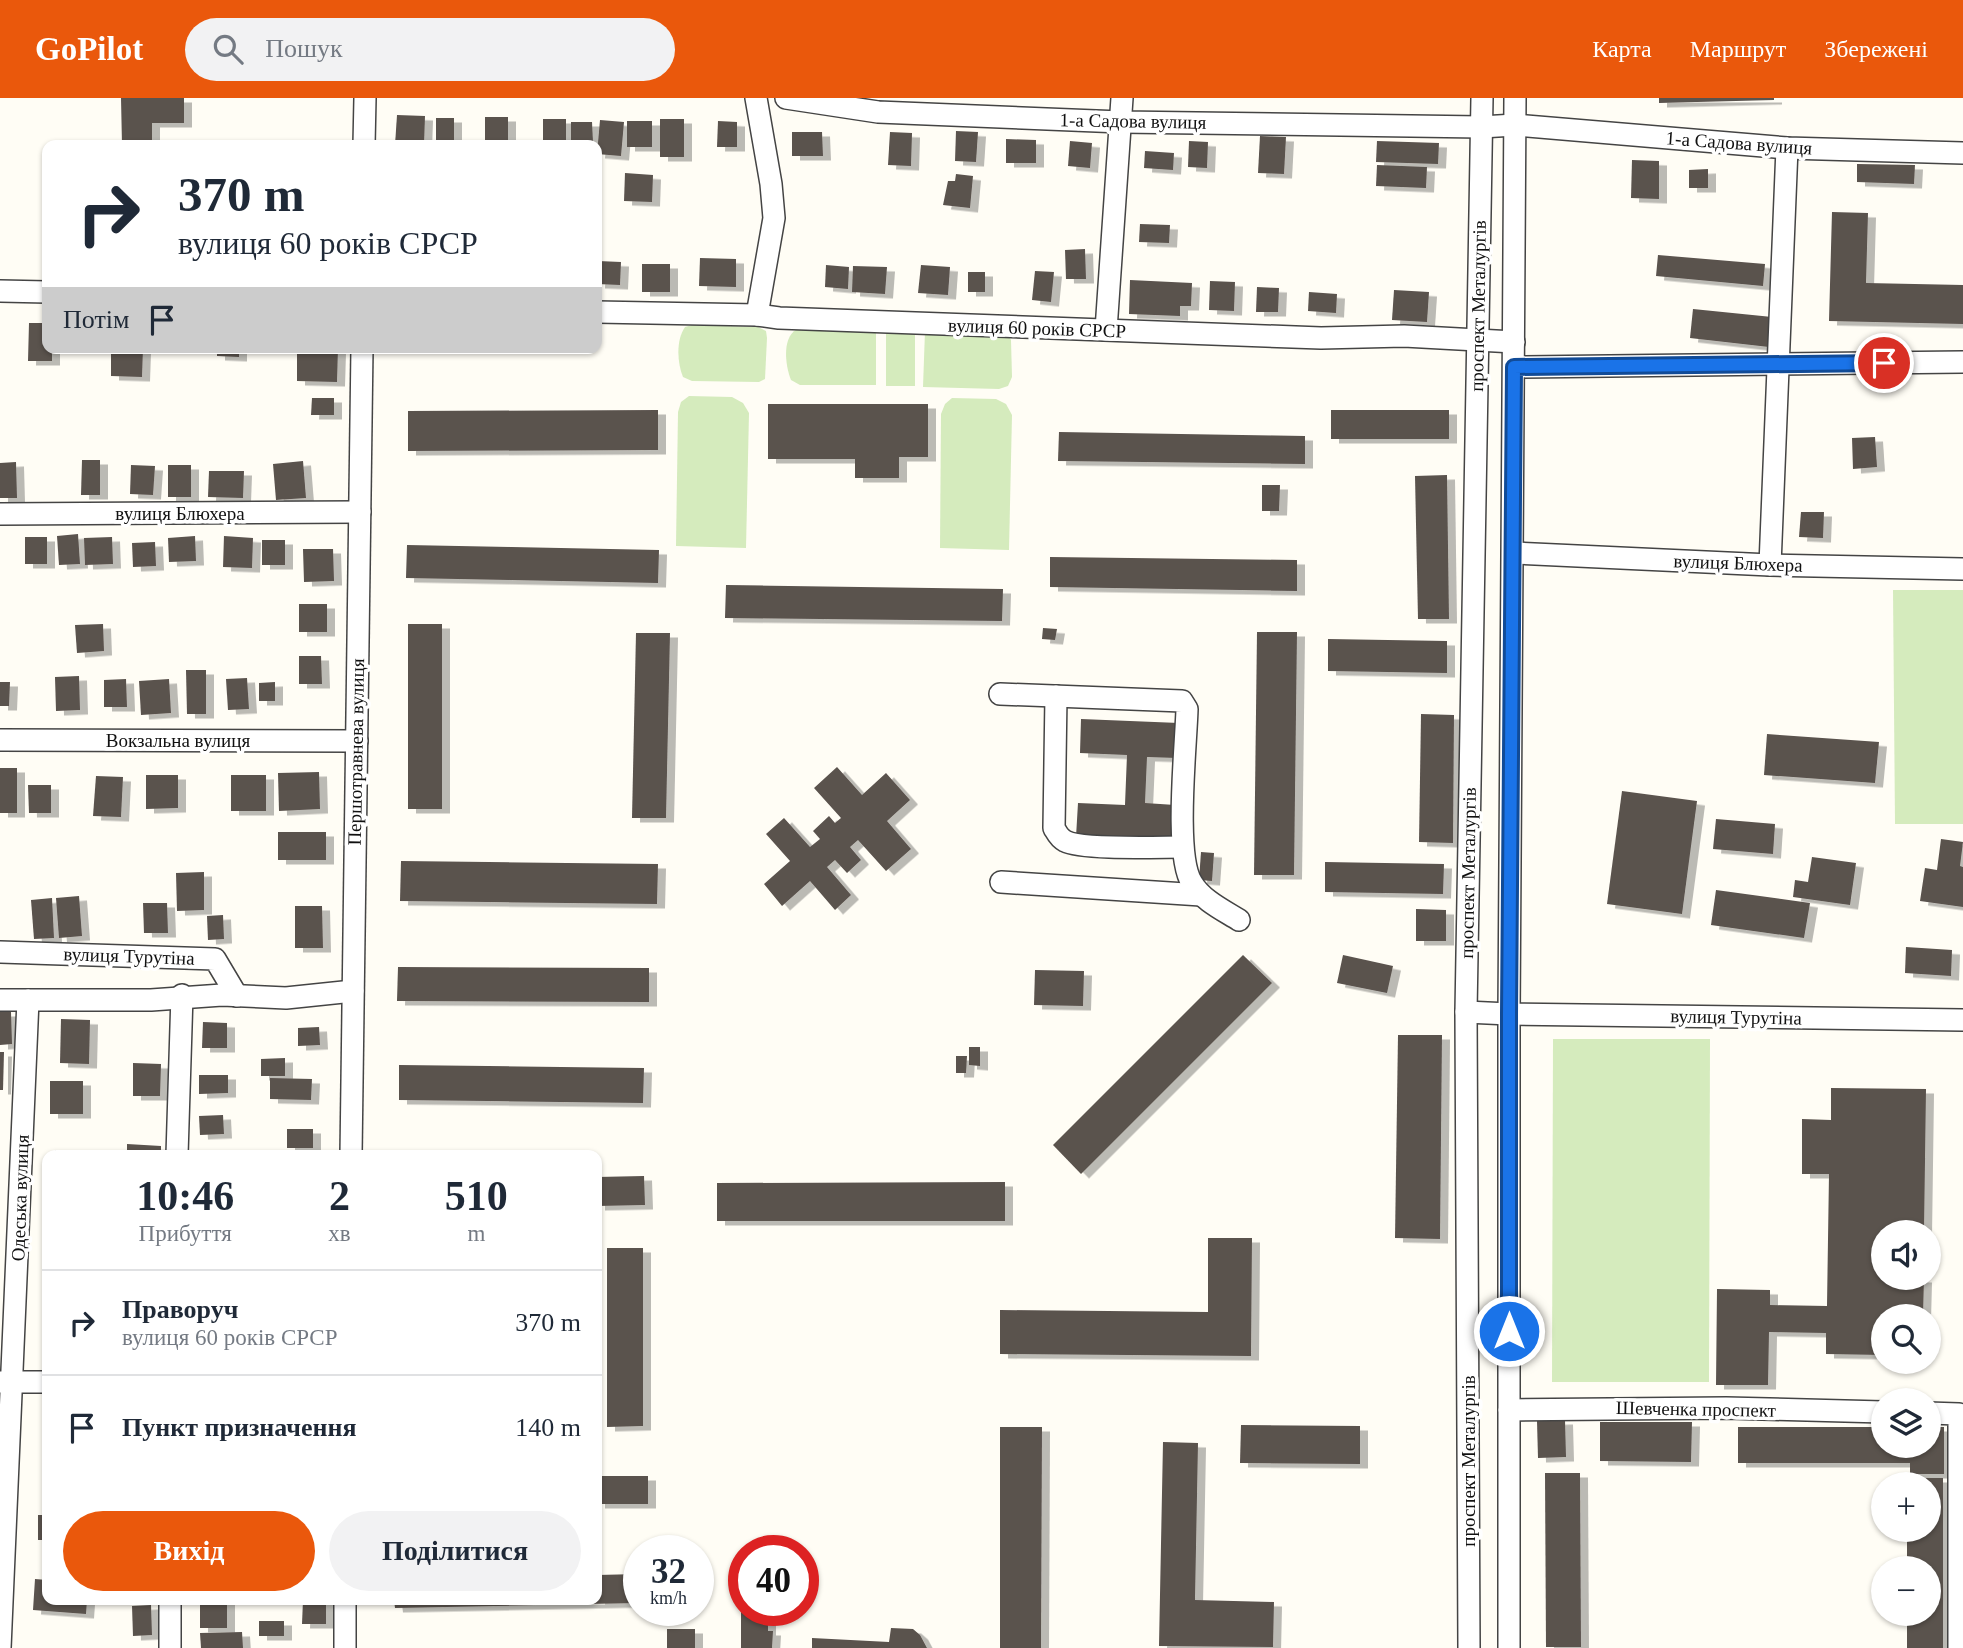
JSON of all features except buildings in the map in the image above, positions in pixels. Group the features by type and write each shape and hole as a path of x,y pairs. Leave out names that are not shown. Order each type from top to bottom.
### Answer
{"street":[{"path":"364,140 365,98"},
{"path":"756,98 774,218 757,315"},
{"name":"1-а Садова вулиця","path":"786,98 878,112 1121,122 1481,127 1515,125 1787,148 1963,153"},
{"path":"1106,330 1122,98"},
{"name":"проспект Металургів","path":"1469,1648 1466,1012 1482,98"},
{"name":"проспект Металургів","path":"1509,1648 1509,1014 1515,98"},
{"path":"1770,565 1787,148"},
{"path":"0,291 42,292"},
{"name":"вулиця 60 років СРСР","path":"602,312 757,315 779,318 1321,338 1404,336 1514,342"},
{"name":"Першотравнева вулиця","path":"351,1150 362,354"},
{"path":"1514,367 1963,362"},
{"name":"вулиця Блюхера","path":"0,513 360,512"},
{"path":"1475,527 1513,525"},
{"name":"вулиця Блюхера","path":"1514,554 1770,565 1963,569"},
{"path":"1000,694 1178,700 1185,704 1187,709 1182,848 1190,881 1201,895 1238,920"},
{"path":"1056,695 1054,828 1058,836 1067,842 1097,845 1182,848"},
{"name":"Вокзальна вулиця","path":"0,740 356,741"},
{"path":"1000,882 1201,895"},
{"name":"вулиця Турутіна","path":"0,952 215,959 237,996"},
{"name":"вулиця Турутіна","path":"0,1000 237,996 286,998 353,990"},
{"path":"177,1150 182,997"},
{"name":"Одеська вулиця","path":"0,1648 6,1382 28,1000"},
{"name":"вулиця Турутіна","path":"1466,1012 1963,1020"},
{"path":"6,1382 42,1382"},
{"name":"Шевченка проспект","path":"1509,1410 1726,1408 1871,1412"},
{"path":"1941,1413 1959,1413 1959,1648"},
{"path":"170,1605 170,1648"},
{"path":"345,1605 345,1648"}],"green space":[{"path":"685,327 758,327 766,331 765,379 759,382 692,381 683,377 679,345"},
{"path":"800,328 876,330 876,385 800,385 791,380 786,359 787,343 794,331"},
{"path":"925,331 1008,335 1011,340 1012,377 1008,386 999,389 923,387"},
{"path":"886,332 915,332 915,386 886,386"},
{"path":"689,396 732,397 743,403 749,413 746,548 676,546 678,412 681,402"},
{"path":"952,398 996,399 1006,404 1012,415 1009,550 940,548 941,414 945,404"},
{"path":"1893,590 1963,590 1963,824 1895,824"},
{"path":"1553,1039 1710,1039 1709,1382 1552,1382"}],"route":[{"path":"1509,1331 1514,367 1884,363"}]}
